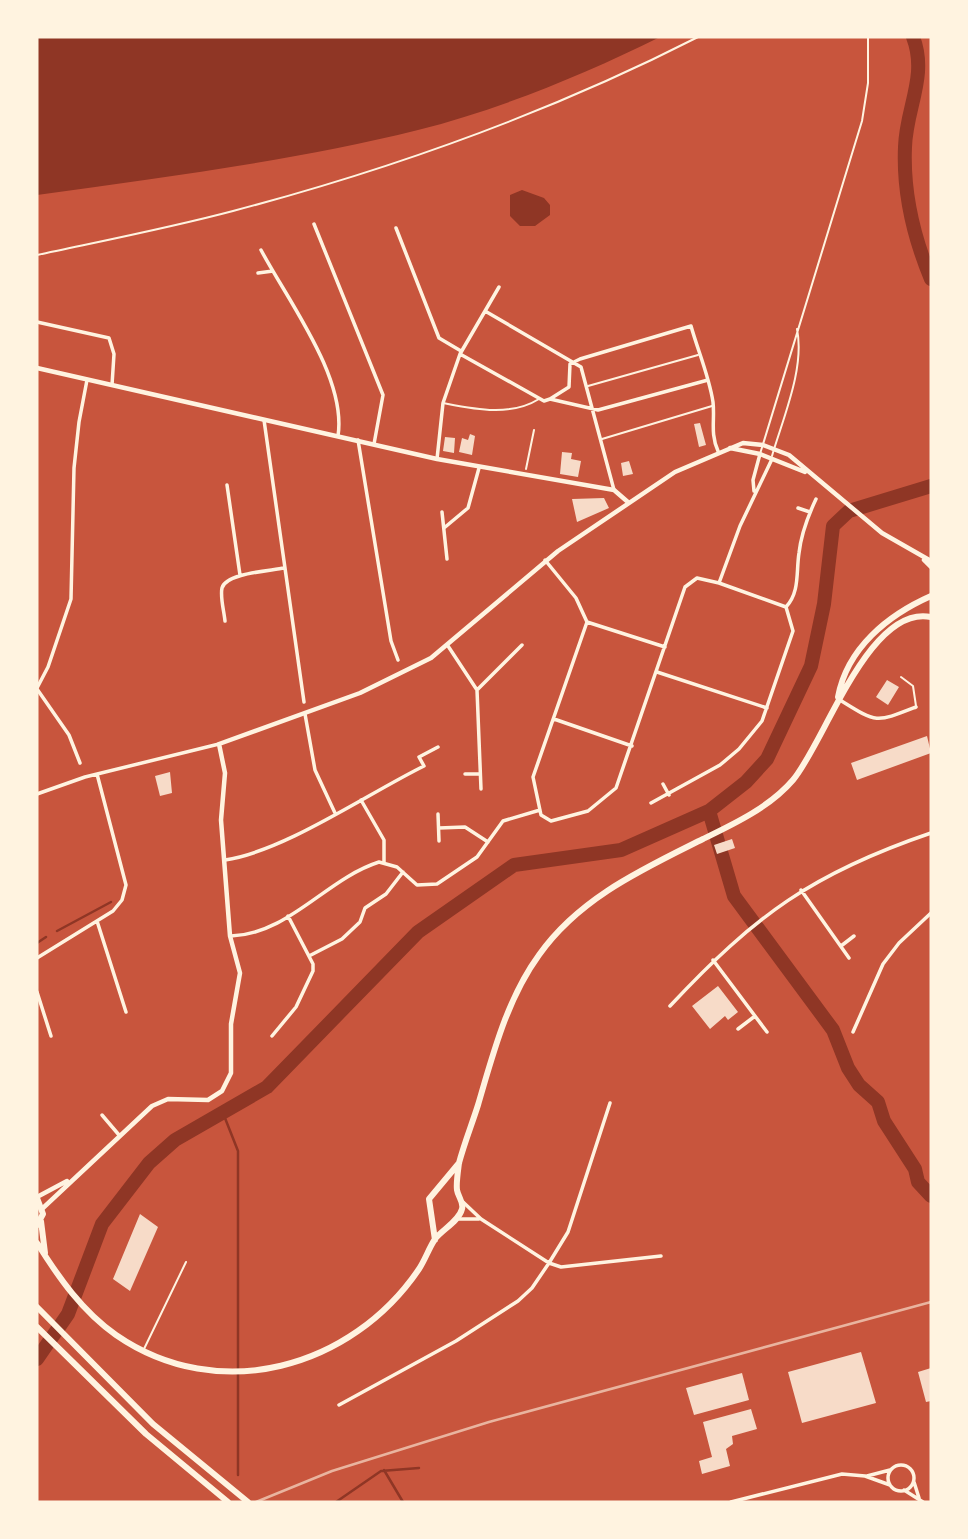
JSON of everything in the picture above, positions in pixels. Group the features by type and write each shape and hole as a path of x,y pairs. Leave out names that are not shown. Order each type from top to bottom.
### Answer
{"main road":[{"path":"838,699 845,674 871,635 898,611 931,596"},
{"path":"37,1243 59,1278 95,1318 117,1336 180,1365 257,1370 309,1359 356,1335 399,1297 435,1240 462,1208 457,1193 459,1163 504,1021 537,957 556,933 607,891 636,872 750,815 793,780 813,750 838,699 870,653 890,631 919,615 931,618"},
{"path":"435,1240 429,1199 442,1187 459,1163"},
{"path":"442,1187 457,1193"},
{"path":"37,1197 43,1208 39,1223 45,1256"},
{"path":"433,1217 453,1220"},
{"path":"37,1307 85,1358 194,1460 248,1502"},
{"path":"37,1327 187,1469 228,1502"}],"street":[{"path":"314,225 383,396 374,444"},
{"path":"396,228 439,338 540,399 595,410 709,380"},
{"path":"261,250 329,373 340,414 338,436"},
{"path":"258,273 273,271"},
{"path":"437,459 443,403 461,352 499,287"},
{"path":"485,311 575,361 588,386 614,490"},
{"path":"37,322 108,338 114,354 112,385"},
{"path":"550,399 569,387 569,366 575,361 691,326 709,380 713,405 711,430 718,451"},
{"path":"37,368 479,468 614,490 629,503"},
{"path":"80,763 69,735 37,688 48,667 71,599 74,468 87,380"},
{"path":"263,417 304,702"},
{"path":"358,440 389,629 398,660"},
{"path":"37,794 97,774 219,744 251,730 305,714 405,672 448,646 545,560 629,503 675,472 718,451 743,443 763,445 789,455 870,524 931,561"},
{"path":"729,448 760,454 807,472"},
{"path":"754,493 753,480 760,454"},
{"path":"719,583 754,493 767,473 772,458"},
{"path":"444,528 450,526 468,508 479,468"},
{"path":"228,485 240,575"},
{"path":"786,607 793,600 799,551 816,499"},
{"path":"798,508 810,512"},
{"path":"442,512 447,559"},
{"path":"921,556 931,567"},
{"path":"545,560 576,598 587,622 533,777 540,810 544,817 551,821 579,814 598,804 616,788 689,582 697,578 719,583 786,607"},
{"path":"225,621 222,588 232,577 284,568"},
{"path":"652,803 720,765 739,749 762,721 793,631 786,607"},
{"path":"587,622 664,647"},
{"path":"477,690 522,645"},
{"path":"448,646 477,690 481,789"},
{"path":"657,672 768,708"},
{"path":"838,699 875,720 883,720 916,707"},
{"path":"305,714 315,770 335,813"},
{"path":"554,719 632,746"},
{"path":"43,1208 152,1106 168,1099 208,1100 222,1091 229,1080 230,1024 240,973 230,936 221,820 225,773 219,744"},
{"path":"225,860 253,854 361,800 424,766 419,757 438,747"},
{"path":"37,958 97,921 122,900 126,885 97,774"},
{"path":"465,774 480,774"},
{"path":"663,784 669,794"},
{"path":"361,800 384,840 384,862"},
{"path":"230,936 249,936 313,903 340,881 373,864 384,862 403,872 417,884 430,886 477,857 503,821 540,810"},
{"path":"438,814 439,841"},
{"path":"439,828 465,827 488,842"},
{"path":"670,1006 713,960 750,926 801,890 871,853 931,833"},
{"path":"309,956 342,939 360,922 365,908 386,894 403,872"},
{"path":"801,890 849,958"},
{"path":"853,1032 883,964 899,943 931,914"},
{"path":"272,1036 296,1007 311,977 313,964 288,916"},
{"path":"97,921 126,1012"},
{"path":"841,946 854,936"},
{"path":"713,960 767,1031"},
{"path":"37,992 51,1035"},
{"path":"738,1029 755,1016"},
{"path":"339,1405 456,1341 518,1301 533,1288 568,1232 610,1103"},
{"path":"102,1115 120,1135"},
{"path":"37,1197 72,1178"},
{"path":"461,1201 481,1219 549,1263 561,1267 661,1255"},
{"path":"453,1220 481,1219"},
{"path":"864,1476 891,1470 898,1465 907,1467 912,1473 921,1500"},
{"path":"890,1485 888,1478 891,1470"},
{"path":"731,1502 842,1474 864,1476 904,1490 921,1500"},
{"path":"904,1490 913,1480"}],"lane":[{"path":"760,454 862,121 868,83 868,37"},
{"path":"772,458 797,363 800,341 797,328"},
{"path":"588,386 699,355"},
{"path":"443,403 487,411 531,404 540,399"},
{"path":"602,439 713,405"},
{"path":"901,677 913,686 916,707"},
{"path":"144,1350 186,1262"}],"path":[{"path":"37,255 230,212 338,181 567,99 618,78 698,37"},
{"path":"526,470 534,430"}],"shaded area":[{"path":"37,37 660,37 541,90 418,130 324,151 37,195"},
{"path":"522,190 544,198 550,205 550,215 535,226 520,226 510,216 510,195"}],"building":[{"path":"700,423 706,445 699,447 694,424"},
{"path":"470,434 475,436 472,455 459,452 462,438 468,440"},
{"path":"445,437 455,438 454,453 443,451"},
{"path":"562,452 572,453 571,459 581,461 578,477 560,474"},
{"path":"629,461 633,474 623,476 621,463"},
{"path":"604,498 609,508 577,522 572,499"},
{"path":"887,680 899,687 888,705 876,697"},
{"path":"927,736 931,753 857,780 851,763"},
{"path":"170,772 172,793 160,796 155,776"},
{"path":"732,839 735,848 717,854 714,845"},
{"path":"718,986 738,1012 728,1020 725,1016 710,1029 692,1006"},
{"path":"140,1214 158,1227 130,1291 113,1279"},
{"path":"861,1352 876,1403 802,1423 788,1372"},
{"path":"931,1368 931,1401 926,1402 918,1372"},
{"path":"742,1373 749,1400 694,1415 686,1388"},
{"path":"751,1409 757,1429 732,1436 733,1444 726,1449 730,1466 702,1474 699,1461 712,1457 703,1422"}],"waterway":[{"path":"913,37 918,65 906,133 906,181 919,247 931,279"},
{"path":"37,1359 68,1314 102,1224 149,1163 175,1140 267,1087 418,932 514,865 621,850 709,811 746,782 767,759 811,666 824,604 833,526 849,511 931,486"},
{"path":"709,811 734,896 833,1030 848,1068 859,1085 878,1102 884,1121 915,1169 918,1182 931,1196"},
{"path":"57,931 111,902"},
{"path":"37,943 46,937"},
{"path":"223,1113 238,1151 238,1475"},
{"path":"336,1502 381,1471 419,1468"},
{"path":"384,1470 403,1502"}],"railway":[{"path":"256,1502 332,1471 489,1422 931,1302"}]}
